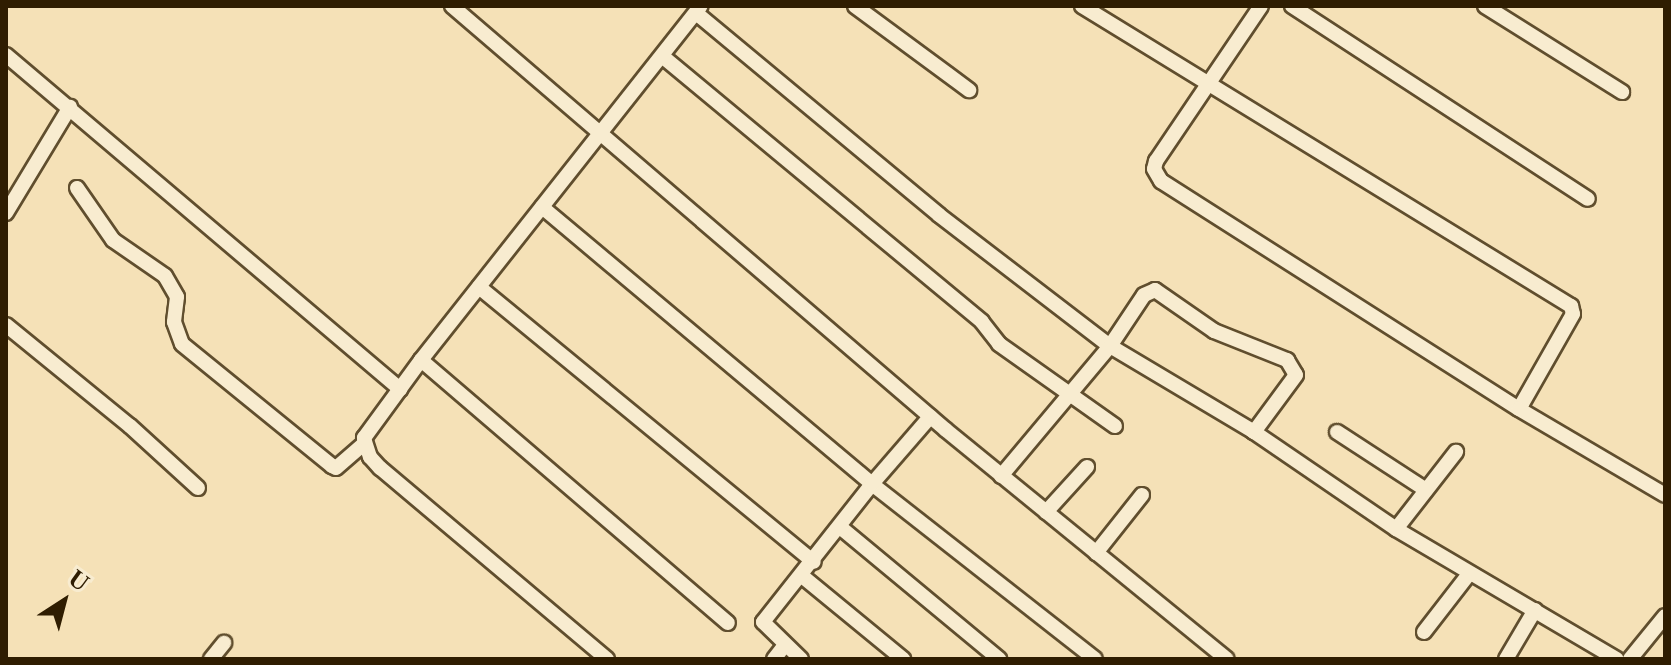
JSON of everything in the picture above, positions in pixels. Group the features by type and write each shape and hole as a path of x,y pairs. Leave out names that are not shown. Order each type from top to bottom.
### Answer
{"street":[{"path":"452,6 930,417 1096,553 1207,653 1227,659"},
{"path":"855,6 969,90"},
{"path":"1082,6 1571,306 1573,314 1519,409"},
{"path":"1261,6 1156,161 1154,169 1161,181 1519,409 1665,495"},
{"path":"1292,6 1588,199"},
{"path":"1485,6 1622,92"},
{"path":"77,188 113,240 165,276 177,297 174,322 182,344 336,468 364,444 366,431 699,9 939,215 1110,346 1254,432 1396,529 1617,659"},
{"path":"6,55 400,389"},
{"path":"662,56 982,322 999,344 1115,426"},
{"path":"6,213 70,107"},
{"path":"542,207 872,484 1095,659"},
{"path":"479,287 814,562"},
{"path":"1001,476 1110,346 1144,295 1155,290 1214,331 1287,360 1296,370 1296,375 1254,432"},
{"path":"6,325 130,426 198,488"},
{"path":"421,360 728,623"},
{"path":"801,659 763,622 814,562 872,484 930,417"},
{"path":"1337,432 1426,490"},
{"path":"364,444 380,468 607,659"},
{"path":"1396,529 1456,452"},
{"path":"1046,512 1087,467"},
{"path":"1096,553 1142,495"},
{"path":"840,527 999,659"},
{"path":"1424,632 1469,574"},
{"path":"802,576 903,659"},
{"path":"1506,659 1535,610"},
{"path":"1630,659 1665,616"},
{"path":"211,659 224,643"},
{"path":"774,659 785,645"}]}
